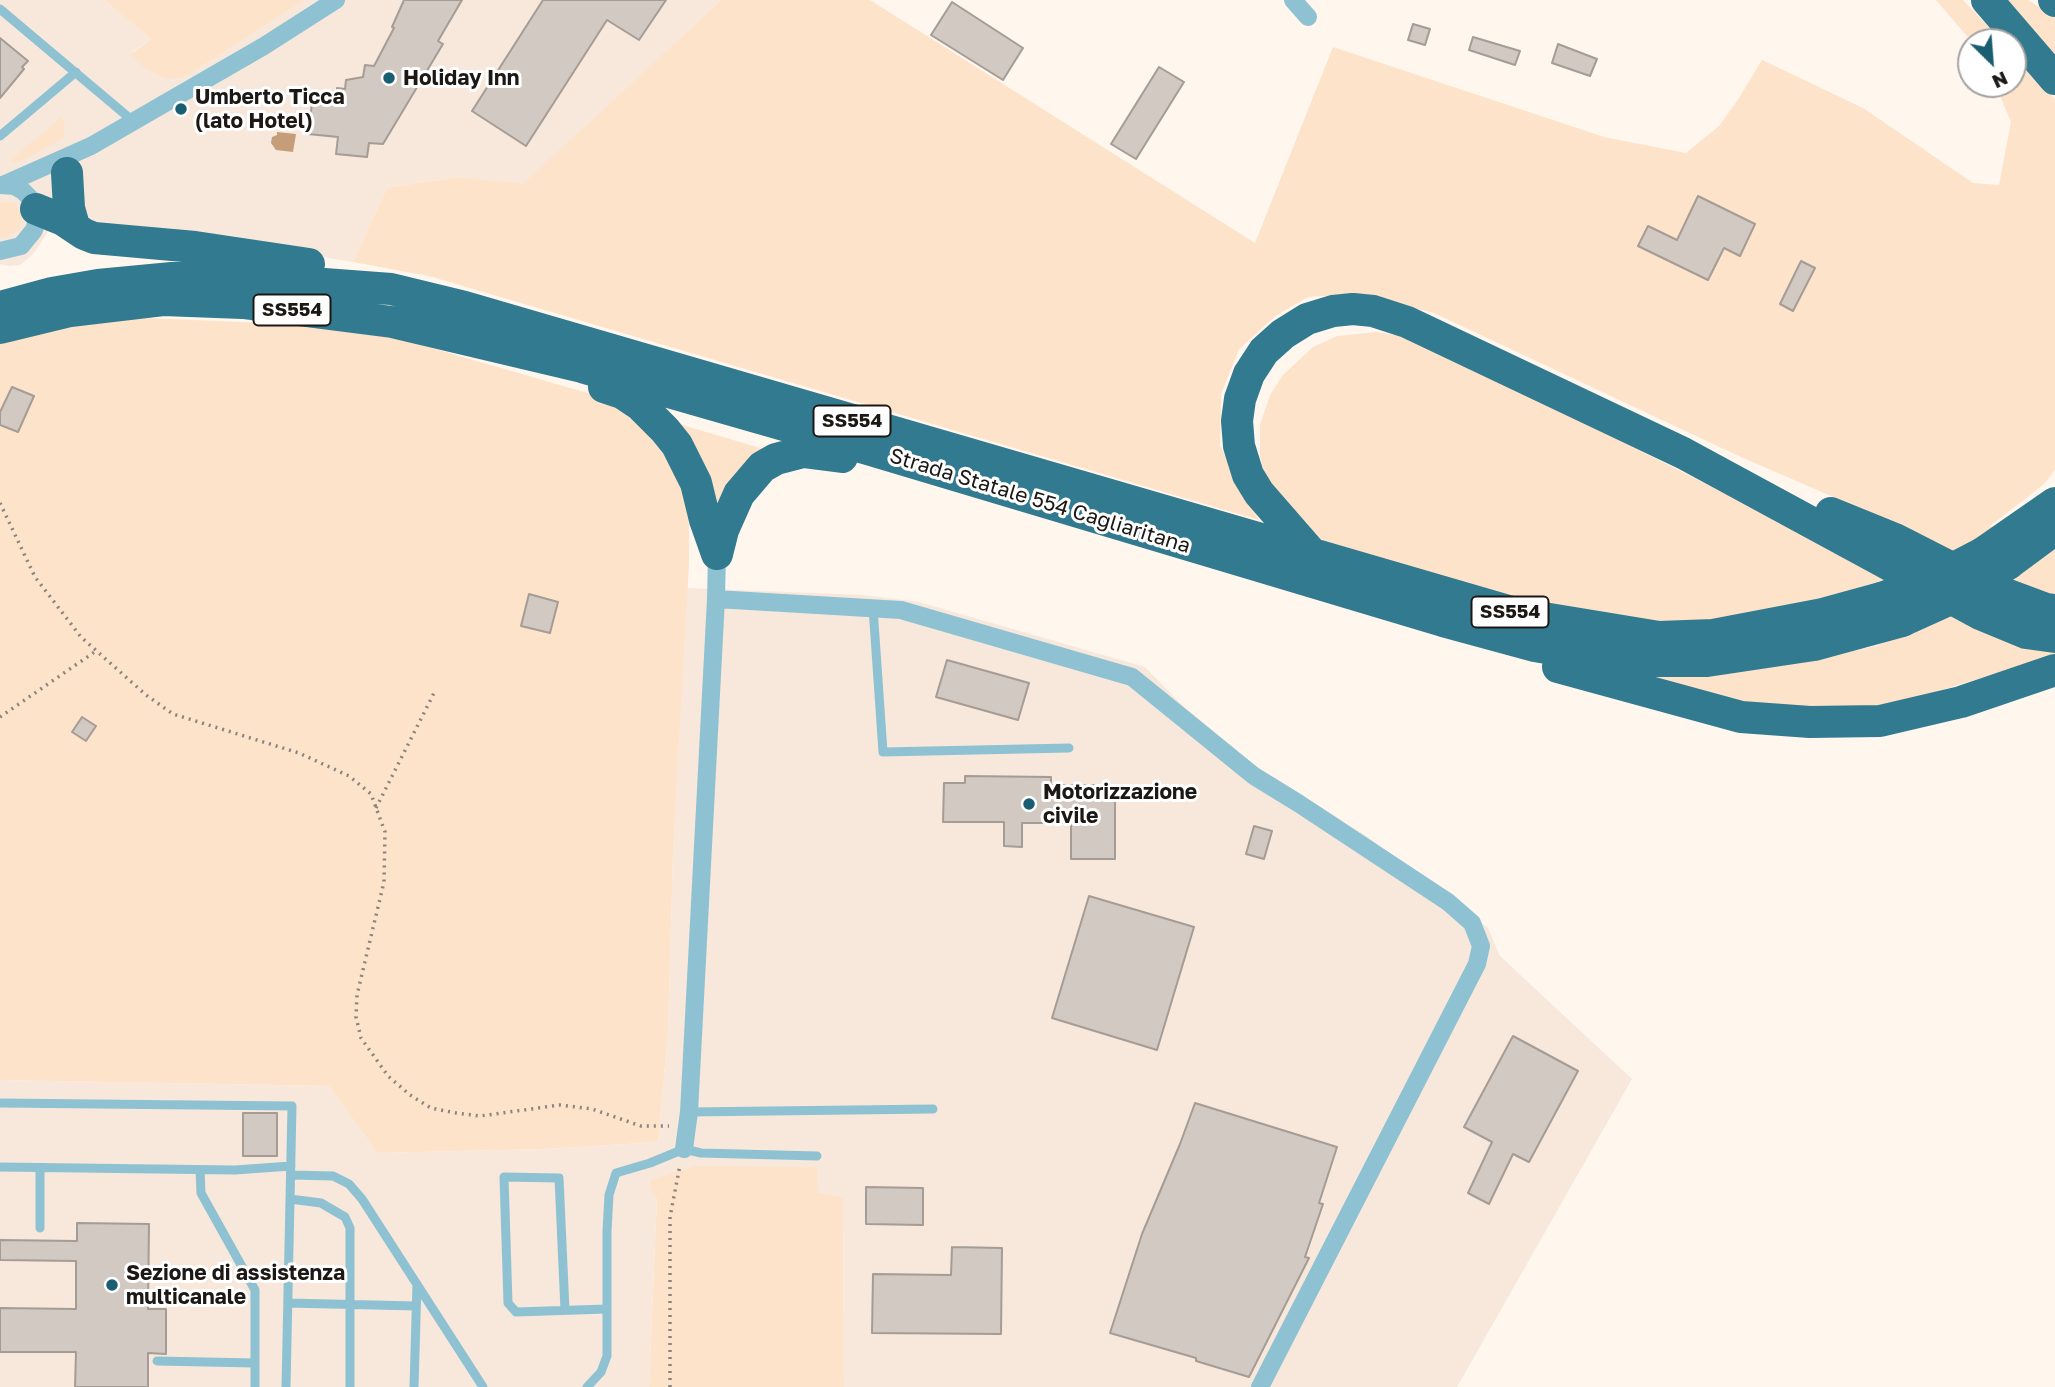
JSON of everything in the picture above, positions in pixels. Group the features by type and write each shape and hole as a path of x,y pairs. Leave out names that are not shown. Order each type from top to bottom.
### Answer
{"highway":[{"path":"1987,0 2055,79"},
{"path":"67,173 69,208 74,226"},
{"path":"36,209 94,238 195,247 335,268 391,289"},
{"name":"Strada Statale 554 Cagliaritana","path":"0,307 52,293 98,285 172,278 244,278 391,289 466,307 1519,614 1659,637 1713,635 1824,614 1891,610 1944,602 2053,510"},
{"name":"Strada Statale 554 Cagliaritana","path":"0,328 71,312 163,300 243,303 392,322 582,367 868,449 1443,621 1535,646 1586,655 1636,661 1707,661 1814,645 1891,610"},
{"path":"1313,555 1259,493 1248,475 1239,446 1237,421 1240,399 1249,374 1264,351 1283,334 1307,319 1333,311 1353,309 1373,311 1407,322 1684,453 1895,539 1995,590 2055,610"},
{"path":"582,367 588,382 622,393 631,399 654,418 677,444 696,483 717,554"},
{"path":"717,554 723,530 739,494 762,467 776,458 790,454 814,452 852,459 868,449"},
{"path":"1684,453 1980,614 2026,633 2055,637"},
{"path":"1443,621 1503,652 1741,717 1810,722 1880,721 1961,702 2055,670"}],"street":[{"path":"2,185 91,146 264,46 336,0"},
{"path":"1293,0 1308,17"},
{"path":"36,209 91,146"},
{"path":"0,251 21,246 29,239 37,220 36,209 23,191 2,185"},
{"path":"684,1149 688,1119 717,554"},
{"path":"716,598 901,610 1132,677 1254,776 1448,902 1472,923 1481,946 1477,964 1260,1387"}],"lane":[{"path":"0,9 133,121"},
{"path":"0,136 76,72"},
{"path":"873,608 883,752 1069,748"},
{"path":"0,1103 292,1105 286,1387"},
{"path":"688,1119 933,1109"},
{"path":"587,1387 601,1372 607,1356 607,1231 610,1195 616,1173 684,1149 701,1153 817,1156"},
{"path":"0,1167 291,1170 333,1176 349,1184 362,1199 483,1387"},
{"path":"40,1168 40,1228"},
{"path":"200,1170 201,1193 255,1290 255,1387"},
{"path":"565,1310 559,1178 504,1177 509,1303 516,1312 607,1309"},
{"path":"290,1199 321,1203 345,1217 350,1228 350,1387"},
{"path":"414,1387 417,1284"},
{"path":"288,1303 416,1306"},
{"path":"157,1361 255,1363"}],"path":[{"path":"0,503 35,577 80,637 146,695 173,714 299,753 349,776 371,794 385,832 384,882 357,995 356,1017 361,1038 388,1076 410,1095 431,1108 456,1113 481,1116 560,1105 592,1109 641,1126 688,1119"},
{"path":"0,717 96,651"},
{"path":"376,808 435,693"},
{"path":"670,1387 670,1217 684,1149"}],"shaded area":[{"path":"0,0 104,0 151,39 131,53 293,0 721,0 523,185 456,177 387,188 353,262 178,233 51,227 34,253 20,265 8,266 0,264"},
{"path":"104,0 304,0 183,78 167,79 145,68 131,54 151,39"},
{"path":"721,0 870,0 1255,243 1333,47 1604,137 1686,153 1719,126 1762,60 1863,108 1973,183 1999,185 2011,122 2001,98 2027,98 2027,68 2055,99 2055,470 2044,484 1990,526 2037,559 2055,544 2055,602 1866,511 1743,458 1434,313 1355,294 1308,297 1277,315 1239,349 1221,394 1220,445 1259,520 429,276 353,262 387,188 456,177 523,184"},
{"path":"1936,0 1963,0 1990,28 1960,28"},
{"path":"1998,0 2028,0 2055,17 2055,60 2027,28"},
{"path":"62,117 64,137 23,160 14,163 10,160"},
{"path":"277,132 296,134 293,152 276,150 271,143"},
{"path":"0,201 14,203 22,214 20,229 6,237 0,237"},
{"path":"123,317 287,324 387,335 615,401 637,416 674,465 689,512 689,564 673,853 668,1033 658,1142 544,1149 377,1153 329,1086 0,1080 0,338"},
{"path":"1376,332 1415,338 1892,577 1784,611 1680,628 1551,609 1376,559 1322,540 1293,519 1266,479 1260,456 1260,425 1270,395 1283,375 1313,347 1337,336"},
{"path":"669,421 774,452 720,528"},
{"path":"687,588 863,595 919,602 1145,667 1180,703 1250,762 1368,837 1488,928 1500,956 1632,1079 1457,1387 844,1387 843,1197 817,1192 817,1168 651,1191 657,1197 649,1387 0,1387 0,1080 329,1086 377,1153 544,1149 658,1142 668,1033 673,853"},
{"path":"1958,611 2055,650 2055,655 1887,707 1755,706 1686,691 1641,673 1802,662 1876,646"},
{"path":"695,1166 817,1167 818,1192 843,1197 844,1387 649,1387 657,1198 651,1192 650,1180"}],"building":[{"name":"Holiday Inn","path":"404,0 462,0 438,41 443,44 383,144 369,143 367,157 336,154 338,137 308,134 313,96 337,91 337,88 345,89 346,80 363,77 365,65 374,66 394,28 392,27"},
{"path":"543,0 666,0 639,40 607,20 526,146 472,111"},
{"path":"952,2 1023,48 1003,80 931,35"},
{"path":"1413,24 1430,29 1425,45 1408,40"},
{"path":"1473,37 1520,51 1515,65 1469,50"},
{"path":"0,38 28,61 0,98"},
{"path":"1558,44 1597,59 1590,76 1552,63"},
{"path":"1159,67 1184,82 1136,159 1111,144"},
{"path":"1698,196 1755,224 1740,256 1724,248 1708,280 1638,246 1648,226 1677,240"},
{"path":"1801,261 1815,268 1793,311 1780,304"},
{"path":"12,387 34,396 18,432 0,425 0,412"},
{"path":"529,594 558,602 550,633 521,626"},
{"path":"947,660 1029,683 1018,720 936,697"},
{"path":"82,717 96,726 86,741 72,732"},
{"name":"Motorizzazione civile","path":"965,776 1051,777 1051,785 1115,785 1115,859 1071,859 1071,823 1022,823 1022,847 1004,846 1004,822 943,822 944,783 965,783"},
{"path":"1254,826 1272,831 1264,859 1246,854"},
{"path":"1089,896 1194,927 1157,1050 1052,1018"},
{"path":"1513,1036 1578,1071 1529,1162 1513,1154 1489,1204 1468,1193 1492,1142 1464,1127"},
{"path":"1195,1103 1337,1147 1319,1203 1323,1204 1305,1257 1309,1258 1249,1377 1196,1361 1196,1358 1110,1333 1142,1234"},
{"path":"243,1113 277,1113 277,1156 243,1156"},
{"path":"866,1187 923,1188 923,1225 866,1224"},
{"name":"Sezione di assistenza multicanale","path":"77,1223 149,1224 148,1309 166,1309 166,1354 148,1353 148,1387 75,1387 76,1352 0,1352 0,1308 76,1309 76,1261 0,1260 0,1240 77,1241"},
{"path":"952,1247 1002,1248 1001,1334 872,1333 873,1274 951,1275"}],"place":[{"name":"Holiday Inn","path":"389,78"},
{"name":"Umberto Ticca (lato Hotel)","path":"181,109"},
{"name":"Motorizzazione civile","path":"1029,804"},
{"name":"Sezione di assistenza multicanale","path":"112,1285"}]}
